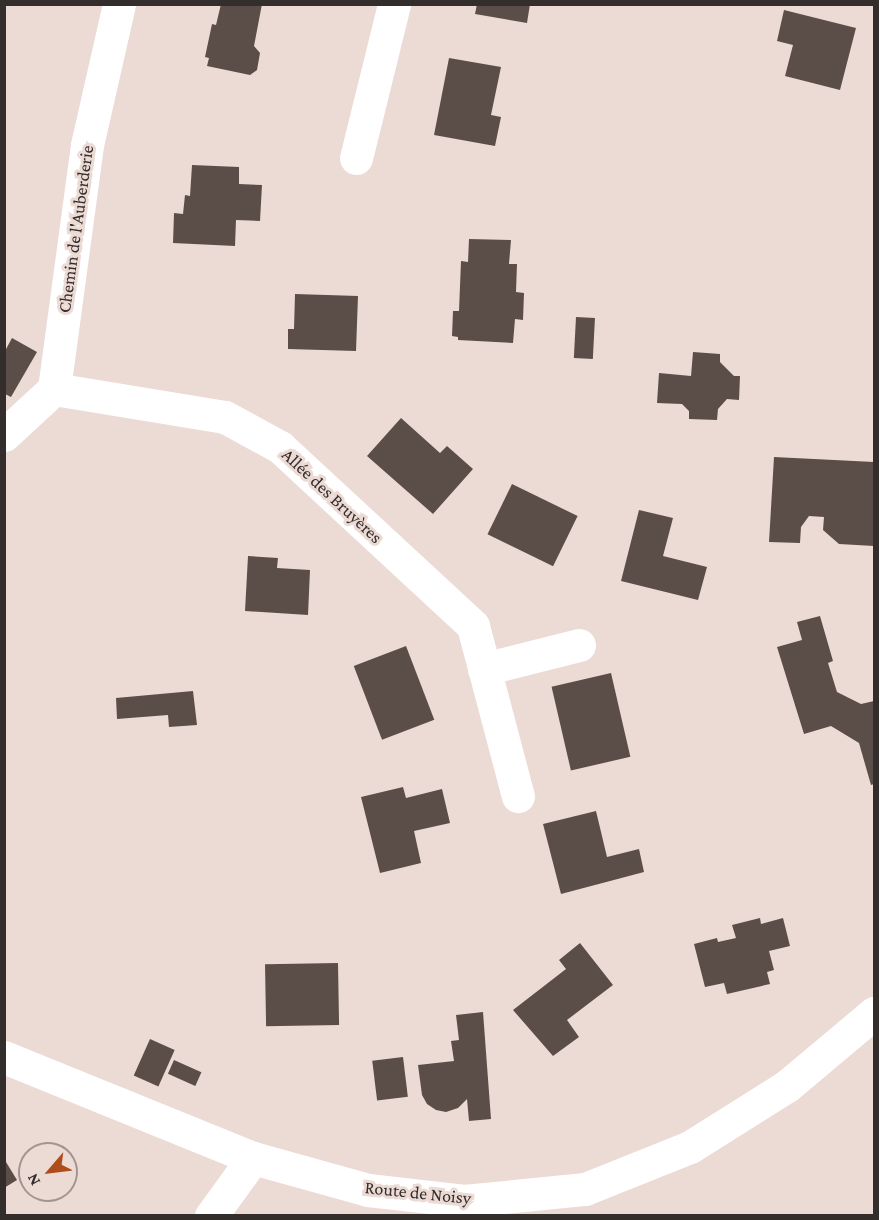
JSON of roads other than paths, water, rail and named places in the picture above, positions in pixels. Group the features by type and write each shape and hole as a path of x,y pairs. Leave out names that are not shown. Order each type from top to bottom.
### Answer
{"street":[{"name":"Chemin de l'Auberderie","path":"54,389 87,145 119,4"},
{"path":"356,158 394,4"},
{"path":"4,435 54,389"},
{"name":"Allée des Bruyères","path":"54,389 225,417 280,447 473,626 518,796"},
{"path":"484,669 579,645"},
{"name":"Route de Noisy","path":"4,1057 254,1158 368,1190 464,1201 585,1189 690,1147 788,1086 874,1013"},
{"path":"211,1215 254,1158"}]}
